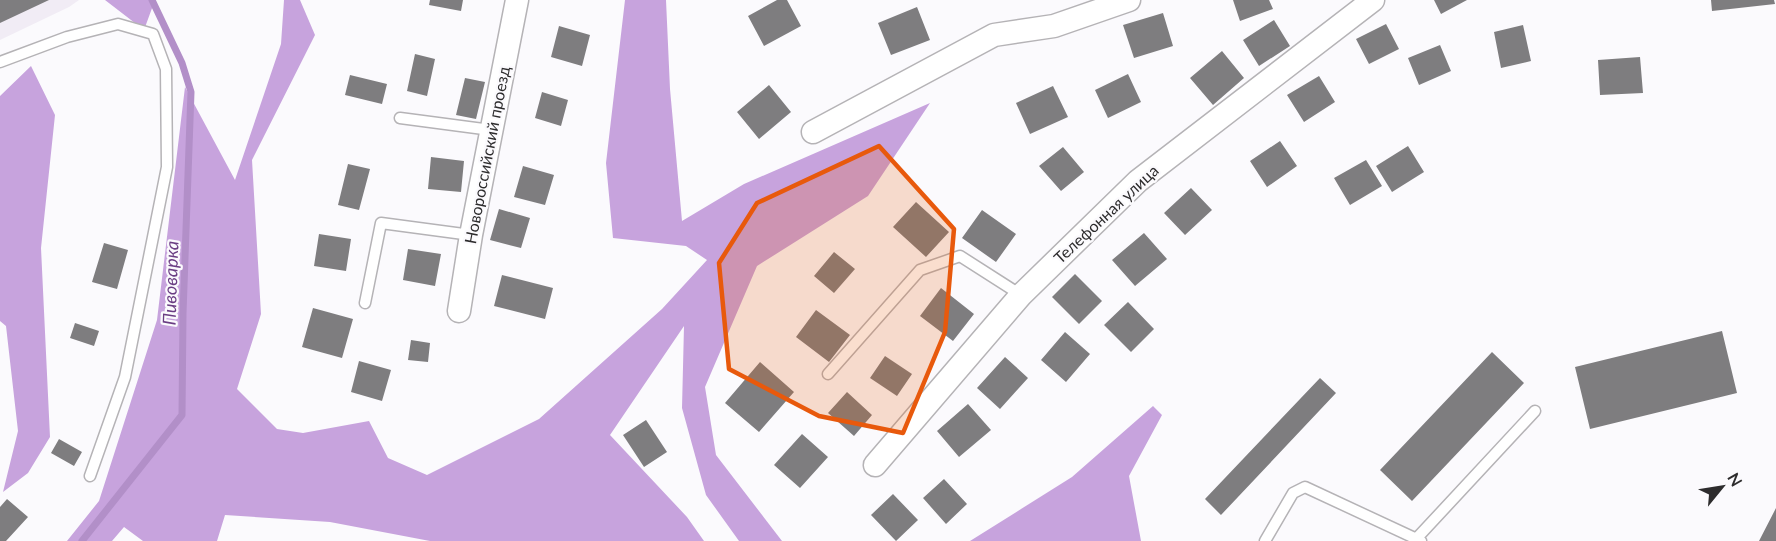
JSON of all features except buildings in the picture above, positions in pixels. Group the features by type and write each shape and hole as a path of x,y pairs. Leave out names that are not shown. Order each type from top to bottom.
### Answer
{"street":[{"name":"Новороссийский проезд","path":"459,311 471,234 517,0"},
{"path":"813,132 994,35 1054,26 1129,0"},
{"name":"Телефонная улица","path":"875,465 1021,295 1138,181 1372,0"}],"lane":[{"path":"0,62 67,37 118,24 153,34 166,69 167,167 125,377 90,476"},
{"path":"400,118 491,130"},
{"path":"365,303 381,223 471,234"},
{"path":"828,374 920,270 960,256 1021,295"},
{"path":"1265,541 1293,493 1305,487 1419,540 1535,411"}],"highlighted area":[{"path":"879,146 954,229 945,332 903,433 819,416 729,369 719,263 757,203"}],"shaded area":[{"path":"0,0 79,0 0,40"},
{"path":"105,0 155,0 144,30"},
{"path":"284,0 300,0 315,35 252,160 261,314 237,389 277,429 303,433 369,421 388,458 427,475 539,419 662,309 707,260 686,246 613,238 606,163 625,0 666,0 670,89 682,221 744,184 930,103 868,196 757,266 705,387 716,455 782,541 739,541 706,495 682,408 684,326 610,435 687,517 704,541 430,541 330,522 225,515 217,541 143,541 124,527 112,541 67,541 99,501 157,320 185,87 235,180 281,44"},
{"path":"31,66 55,115 41,248 50,437 28,473 3,492 18,431 6,326 0,321 0,96"},
{"path":"1153,406 1162,415 1129,476 1141,541 970,541 1072,477"}],"waterway":[{"name":"Пивоварка","path":"82,541 182,415 183,313 191,92 182,63 152,0"}]}
